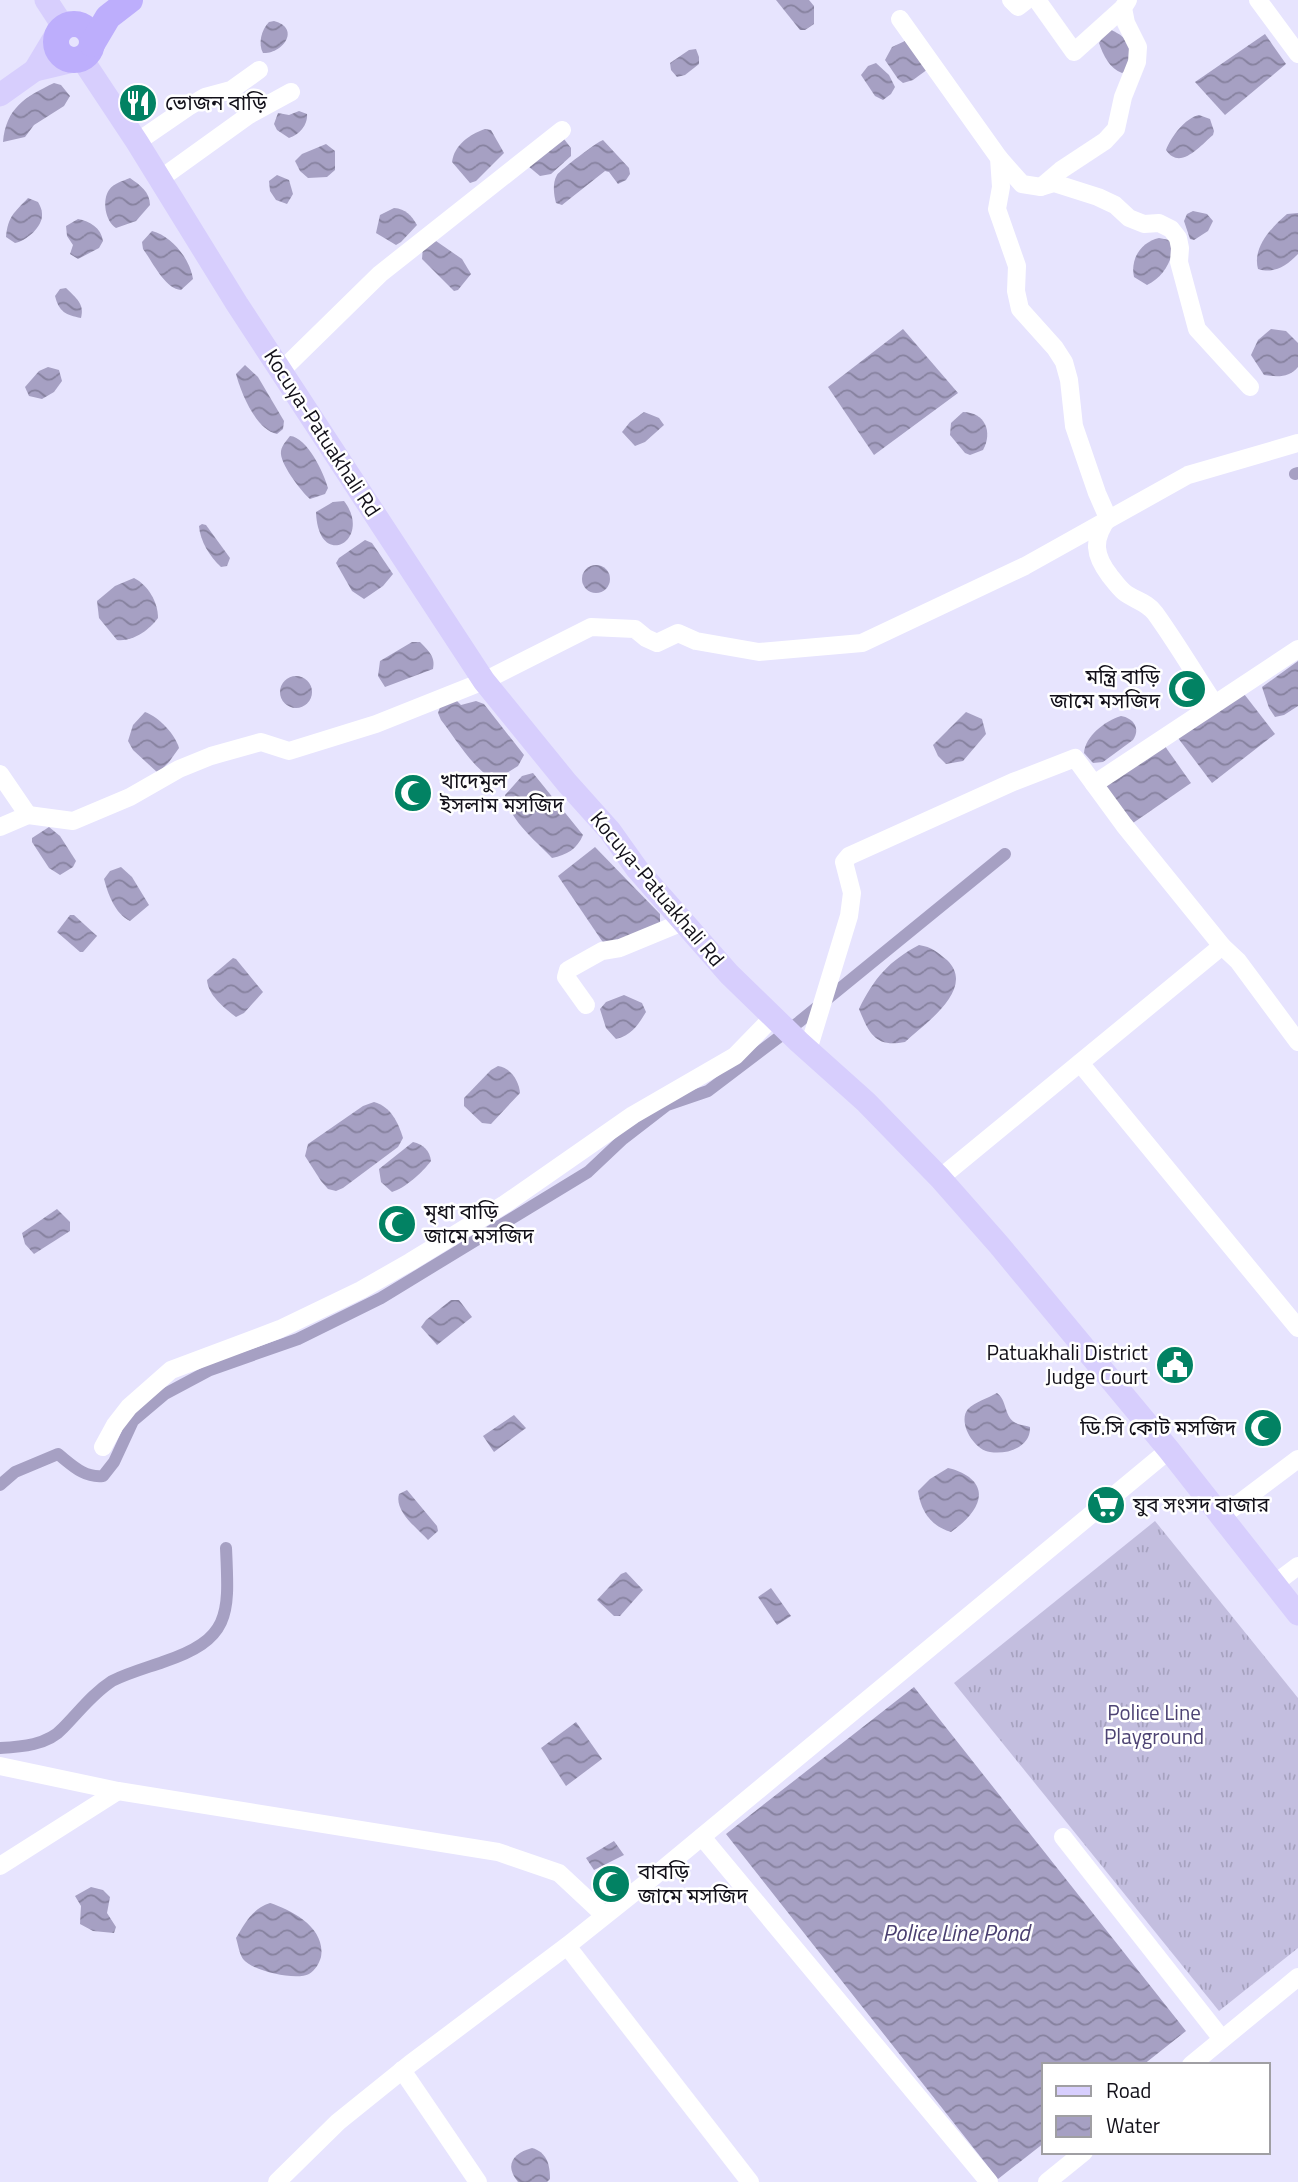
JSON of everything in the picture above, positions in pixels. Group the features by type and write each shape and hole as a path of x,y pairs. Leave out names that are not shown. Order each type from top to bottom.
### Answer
{"highway":[{"path":"74,41 131,0"}],"main road":[{"name":"Kocuya-Patuakhali Rd","path":"46,0 484,681 683,922 773,1017 866,1101 940,1178 999,1245 1168,1450 1298,1614"},
{"path":"0,95 74,41"}],"street":[{"path":"1011,0 1018,7 1027,0"},
{"path":"1037,0 1074,52 1126,4"},
{"path":"1258,0 1298,54"},
{"path":"1041,187 1061,170 1105,141 1116,130 1123,97 1137,62 1138,47 1126,23 1126,4"},
{"path":"900,19 999,158 1022,184 1041,187 1054,183 1098,197 1144,225 1159,223 1171,229 1178,238 1179,262 1197,329 1250,387"},
{"path":"137,142 205,97 231,90 259,70"},
{"path":"160,179 249,115 291,92"},
{"path":"282,370 380,274 562,130"},
{"path":"999,158 1000,187 997,209 1017,266 1016,291 1020,309 1065,362 1074,426 1108,518"},
{"path":"0,827 28,815 73,821 130,797 179,769 211,756 261,743 289,751 376,723 484,681 591,627 635,629 657,643 678,633 696,641 759,652 862,643 1025,566 1188,475 1298,443"},
{"path":"1108,518 1097,539 1096,549 1100,563 1125,593 1153,610 1214,703"},
{"path":"1094,783 1298,649"},
{"path":"803,1046 819,1015 830,984 849,916 852,894 845,862 849,856 1013,782 1075,758 1124,825 1222,946 1238,961 1298,1042"},
{"path":"0,774 28,815"},
{"path":"586,1004 566,977 568,970 601,951 620,948 683,922"},
{"path":"940,1178 1222,946"},
{"path":"103,1447 129,1407 171,1370 280,1329 410,1262 505,1204 633,1115 735,1056 773,1017"},
{"path":"1080,1063 1298,1328"},
{"path":"277,2182 338,2122 402,2070 567,1946 702,1837 1168,1450"},
{"path":"1220,1517 1298,1458"},
{"path":"1274,1584 1298,1566"},
{"path":"0,1766 118,1791 498,1852 559,1873 604,1915"},
{"path":"0,1866 118,1791"},
{"path":"702,1837 989,2182"},
{"path":"1063,1837 1222,2039"},
{"path":"567,1946 750,2182"},
{"path":"1193,2063 1298,1977"},
{"path":"402,2070 478,2182"},
{"path":"1047,2182 1082,2154"}],"green space":[{"name":"Police Line Playground","path":"1155,1521 1298,1698 1298,1948 1219,2011 954,1683"}],"water":[{"path":"776,0 809,0 814,6 814,24 800,30"},
{"path":"274,21 286,29 286,40 277,49 263,53 262,33 269,22"},
{"path":"1111,30 1129,45 1129,69 1122,73 1108,61 1099,43"},
{"path":"1265,34 1286,64 1225,115 1195,82"},
{"path":"905,41 928,69 913,80 903,83 885,60 892,47"},
{"path":"696,49 699,64 685,75 677,77 671,70 670,63 689,50"},
{"path":"876,63 889,75 895,87 883,100 875,96 861,75 868,66"},
{"path":"54,83 61,85 70,96 64,106 34,125 25,137 3,142 8,120 19,105 34,93"},
{"path":"299,111 307,114 306,122 299,132 289,138 277,130 274,124 278,113 289,115"},
{"path":"1199,115 1210,119 1213,135 1190,154 1177,158 1172,156 1166,150 1175,134 1189,120"},
{"path":"485,129 491,130 504,153 476,181 470,183 452,162 453,156 464,141"},
{"path":"564,139 571,148 571,156 551,174 540,176 528,166"},
{"path":"603,140 629,168 630,174 626,180 618,184 609,172 605,171 562,205 556,203 554,185 557,175"},
{"path":"326,144 335,151 335,170 327,177 308,178 300,171 295,161 302,154"},
{"path":"277,175 289,180 293,194 287,204 276,200 270,191 269,181"},
{"path":"130,178 141,186 150,200 150,205 136,221 116,228 107,216 107,194 113,186"},
{"path":"28,198 38,202 42,219 33,233 15,243 6,237 8,224 12,215"},
{"path":"394,208 408,213 417,225 396,245 376,233 380,215"},
{"path":"1193,211 1207,214 1213,221 1208,231 1194,240 1190,239 1184,221 1187,214"},
{"path":"1298,213 1298,254 1280,268 1258,269 1258,253 1265,238 1287,214"},
{"path":"78,219 94,226 103,241 99,248 78,259 70,254 73,245 67,236 66,226"},
{"path":"152,231 173,243 188,264 193,279 181,290 164,280 143,249 142,242"},
{"path":"1159,238 1169,240 1174,246 1173,252 1161,274 1147,285 1134,277 1135,258 1142,247"},
{"path":"436,241 462,259 471,274 458,290 454,291 422,259 423,247"},
{"path":"66,288 81,305 81,318 67,314 59,306 55,296 60,289"},
{"path":"903,329 958,393 874,455 828,387"},
{"path":"1271,329 1286,331 1298,343 1298,367 1287,375 1264,375 1251,355 1258,340"},
{"path":"245,365 258,377 284,421 283,429 277,434 262,426 246,400 236,374"},
{"path":"48,367 59,370 62,381 54,392 42,399 29,396 25,387 39,371"},
{"path":"644,412 659,418 664,425 645,442 635,446 622,432"},
{"path":"963,412 977,415 987,430 983,450 970,455 965,453 950,435 951,423"},
{"path":"290,436 303,442 314,457 328,488 325,494 310,499 287,469 281,451"},
{"path":"344,501 351,515 353,528 342,544 334,545 325,541 319,530 316,512 333,502"},
{"path":"206,525 230,558 227,566 221,567 206,548 199,526"},
{"path":"365,540 372,543 393,574 383,586 364,599 352,591 336,563"},
{"path":"596,565 606,569 610,579 606,589 596,593 586,589 582,579 586,569"},
{"path":"134,578 144,585 151,595 158,618 140,634 117,640 99,618 97,601 115,586"},
{"path":"412,642 420,642 428,651 432,657 433,669 385,687 378,676 380,661"},
{"path":"1298,661 1298,706 1275,717 1262,687"},
{"path":"296,676 307,681 312,692 307,703 296,708 285,703 280,692 285,681"},
{"path":"1241,690 1275,734 1212,783 1178,738"},
{"path":"456,700 461,705 476,701 484,704 524,755 518,766 497,779 490,777 475,764 438,713 440,707"},
{"path":"145,712 166,727 179,748 158,773 133,750 128,741 133,725"},
{"path":"966,712 982,719 986,734 963,761 946,764 933,745"},
{"path":"1121,716 1129,719 1136,728 1133,740 1103,762 1093,763 1084,753 1088,741 1103,725"},
{"path":"1162,742 1191,783 1133,823 1105,787"},
{"path":"533,773 583,835 575,848 557,857 552,858 517,821 505,795 522,776"},
{"path":"49,827 60,836 76,861 73,867 60,875 49,868 32,842 32,838"},
{"path":"595,847 660,914 660,923 610,948 602,941 558,876"},
{"path":"121,867 132,877 149,905 130,921 116,909 104,879 110,871"},
{"path":"70,915 74,915 97,936 83,952 57,932"},
{"path":"919,945 937,952 955,971 956,983 952,994 935,1016 905,1042 880,1041 870,1032 859,1009 883,971"},
{"path":"233,958 263,992 244,1013 236,1017 213,996 207,980"},
{"path":"624,995 642,1003 646,1012 630,1032 616,1039 606,1028 600,1009 606,1002"},
{"path":"498,1066 507,1069 514,1076 520,1093 491,1124 482,1123 464,1106 464,1098"},
{"path":"374,1102 385,1107 393,1116 403,1138 398,1147 343,1188 336,1191 328,1189 305,1156 308,1144 363,1106"},
{"path":"413,1142 425,1148 431,1161 413,1180 392,1192 381,1182 379,1169"},
{"path":"57,1209 70,1222 70,1231 34,1254 25,1244 22,1233"},
{"path":"451,1300 459,1300 472,1317 437,1345 421,1327"},
{"path":"997,1393 1011,1419 1017,1424 1030,1427 1027,1440 1017,1448 997,1453 984,1450 973,1441 966,1428 965,1414 978,1402"},
{"path":"514,1415 526,1428 494,1452 483,1436"},
{"path":"948,1468 969,1477 979,1492 975,1507 951,1532 928,1517 918,1491 930,1479"},
{"path":"407,1490 437,1526 438,1531 428,1540 400,1507 399,1494"},
{"path":"626,1572 643,1590 620,1616 614,1616 597,1600"},
{"path":"771,1588 791,1616 777,1625 758,1597"},
{"name":"Police Line Pond","path":"914,1687 1186,2031 1146,2063 1042,2063 1042,2145 998,2179 726,1834"},
{"path":"576,1722 602,1759 566,1786 541,1748"},
{"path":"614,1841 624,1855 594,1870 586,1858"},
{"path":"91,1887 103,1890 110,1897 107,1913 116,1927 114,1933 93,1931 80,1924 81,1906 75,1896"},
{"path":"270,1903 288,1910 306,1922 318,1937 321,1957 309,1974 274,1974 243,1959 236,1938 254,1913"},
{"path":"532,2148 547,2160 550,2179 547,2182 518,2182 514,2176 511,2165 513,2160 520,2153"}],"waterway":[{"path":"0,1485 15,1472 58,1454 84,1473 103,1476 114,1462 133,1421 165,1394 210,1370 298,1339 381,1298 588,1172 623,1139 667,1105 708,1091 799,1022 1005,854"},
{"path":"0,1748 25,1746 50,1738 112,1681 186,1653 202,1644 222,1621 226,1607 226,1548"}],"place":[{"name":"ভোজন বাড়ি","path":"138,103"},
{"name":"মন্ত্রি বাড়ি জামে মসজিদ","path":"1187,689"},
{"name":"খাদেমুল ইসলাম মসজিদ","path":"413,793"},
{"name":"মৃধা বাড়ি জামে মসজিদ","path":"397,1224"},
{"name":"Patuakhali District Judge Court","path":"1175,1365"},
{"name":"ডি.সি কোট মসজিদ","path":"1263,1428"},
{"name":"যুব সংসদ বাজার","path":"1106,1505"},
{"name":"বাবড়ি জামে মসজিদ","path":"611,1884"}]}
